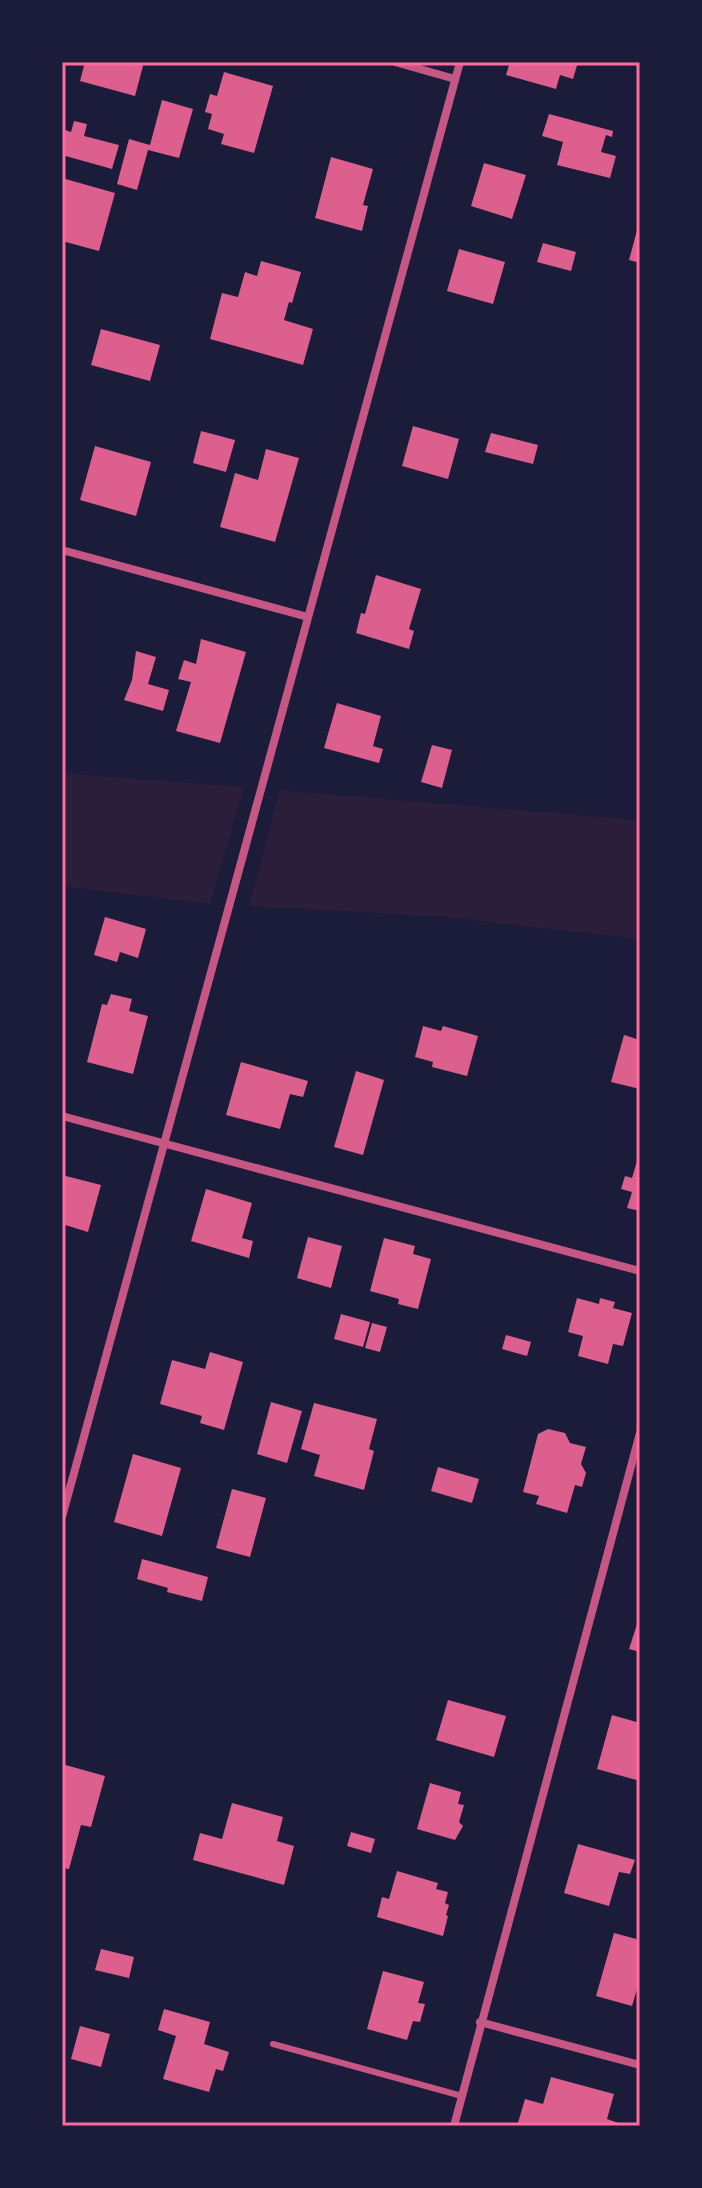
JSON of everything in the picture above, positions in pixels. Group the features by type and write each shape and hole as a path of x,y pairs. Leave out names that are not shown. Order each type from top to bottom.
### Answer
{"street":[{"path":"395,62 455,79"},
{"path":"62,1517 460,62"},
{"path":"62,550 308,617"},
{"path":"62,1116 640,1271"},
{"path":"454,2126 640,1433"},
{"path":"480,2022 640,2065"}],"lane":[{"path":"273,2044 462,2096"}],"shaded area":[{"path":"62,773 244,787 210,904 62,886"},
{"path":"280,790 640,820 640,939 444,917 249,906"}],"building":[{"path":"85,62 144,62 135,96 80,81"},
{"path":"510,62 578,62 573,79 560,75 556,89 506,75"},
{"path":"224,72 273,86 254,153 221,144 224,134 208,129 212,114 205,112 210,94 217,96"},
{"path":"162,100 193,109 179,158 148,150 137,190 117,184 129,139 150,145"},
{"path":"549,114 613,131 612,137 606,135 601,152 616,156 610,178 557,165 563,142 542,136"},
{"path":"74,121 87,124 84,136 119,145 112,169 62,155 62,129 71,132"},
{"path":"331,157 373,169 363,205 368,206 362,231 315,218"},
{"path":"484,163 526,175 512,219 471,206"},
{"path":"62,178 115,193 99,251 62,241"},
{"path":"640,223 640,263 629,260"},
{"path":"543,243 576,252 571,271 537,262"},
{"path":"459,249 505,262 493,304 447,291"},
{"path":"261,261 301,272 284,320 313,329 303,365 210,339 222,293 238,297 245,272 257,276"},
{"path":"101,329 160,345 150,381 91,365"},
{"path":"413,426 459,439 448,479 402,466"},
{"path":"201,431 235,440 226,472 193,463"},
{"path":"491,433 538,445 533,464 485,452"},
{"path":"95,446 151,462 136,516 80,500"},
{"path":"266,449 299,458 275,542 220,527 235,473 258,480"},
{"path":"376,575 421,589 409,629 414,631 409,649 356,633"},
{"path":"201,639 246,652 220,743 176,731 191,682 178,679 184,660 196,664"},
{"path":"136,651 156,657 148,684 169,690 163,711 124,700 132,680"},
{"path":"337,703 381,716 373,746 383,749 379,763 324,748"},
{"path":"432,745 452,750 442,788 421,782"},
{"path":"105,917 146,929 138,958 120,952 117,962 94,955"},
{"path":"111,994 132,999 129,1011 148,1016 133,1074 87,1062 102,1004 107,1005"},
{"path":"423,1026 441,1031 443,1026 478,1036 467,1076 432,1067 433,1062 415,1057"},
{"path":"624,1035 640,1040 640,1089 611,1082"},
{"path":"241,1062 308,1081 303,1097 290,1094 280,1129 226,1115"},
{"path":"356,1071 384,1080 363,1155 334,1147"},
{"path":"640,1151 640,1211 627,1208 632,1192 621,1189 625,1176 632,1178"},
{"path":"62,1175 101,1185 88,1232 62,1224"},
{"path":"206,1189 252,1203 242,1238 253,1241 249,1258 191,1241"},
{"path":"308,1237 342,1246 331,1288 297,1278"},
{"path":"384,1238 415,1246 413,1254 431,1259 418,1309 398,1304 399,1299 370,1291"},
{"path":"577,1298 599,1304 600,1298 615,1302 613,1308 632,1313 623,1346 613,1344 608,1364 578,1356 583,1336 568,1332"},
{"path":"341,1314 370,1322 363,1347 334,1339"},
{"path":"372,1323 387,1327 380,1352 365,1348"},
{"path":"506,1335 531,1342 527,1356 502,1349"},
{"path":"210,1352 243,1362 224,1430 200,1423 202,1416 160,1404 172,1360 205,1369"},
{"path":"271,1402 302,1411 287,1463 257,1454"},
{"path":"314,1403 377,1419 369,1449 374,1451 364,1490 314,1476 320,1455 301,1449"},
{"path":"548,1429 565,1433 570,1443 586,1447 581,1464 586,1473 582,1487 575,1485 567,1513 536,1504 539,1496 523,1492 538,1434"},
{"path":"133,1454 181,1468 162,1536 114,1522"},
{"path":"438,1467 479,1479 472,1503 431,1491"},
{"path":"232,1489 266,1498 250,1557 216,1548"},
{"path":"142,1559 208,1577 202,1601 167,1592 168,1588 137,1579"},
{"path":"640,1615 640,1652 629,1649"},
{"path":"448,1700 506,1716 494,1757 436,1740"},
{"path":"612,1715 640,1723 640,1781 597,1769"},
{"path":"62,1764 105,1776 91,1827 81,1825 69,1869 62,1868"},
{"path":"430,1783 461,1792 458,1804 464,1805 459,1822 463,1826 455,1840 417,1829"},
{"path":"232,1803 283,1817 277,1841 294,1846 284,1885 193,1860 200,1833 222,1839"},
{"path":"351,1832 375,1839 371,1853 347,1846"},
{"path":"578,1844 635,1860 630,1874 619,1872 609,1906 564,1893"},
{"path":"397,1871 438,1883 436,1889 448,1892 445,1903 449,1905 448,1916 443,1936 377,1917 382,1897 389,1899"},
{"path":"614,1933 640,1940 640,1979 632,2006 596,1996"},
{"path":"101,1949 134,1957 129,1978 95,1970"},
{"path":"383,1971 424,1982 418,2003 425,2004 420,2022 413,2021 407,2040 367,2029"},
{"path":"164,2009 210,2022 204,2044 229,2052 223,2071 216,2069 209,2092 163,2079 176,2036 158,2030"},
{"path":"80,2026 110,2034 101,2067 71,2059"},
{"path":"551,2077 614,2094 607,2119 627,2126 517,2126 525,2099 543,2104"}]}
